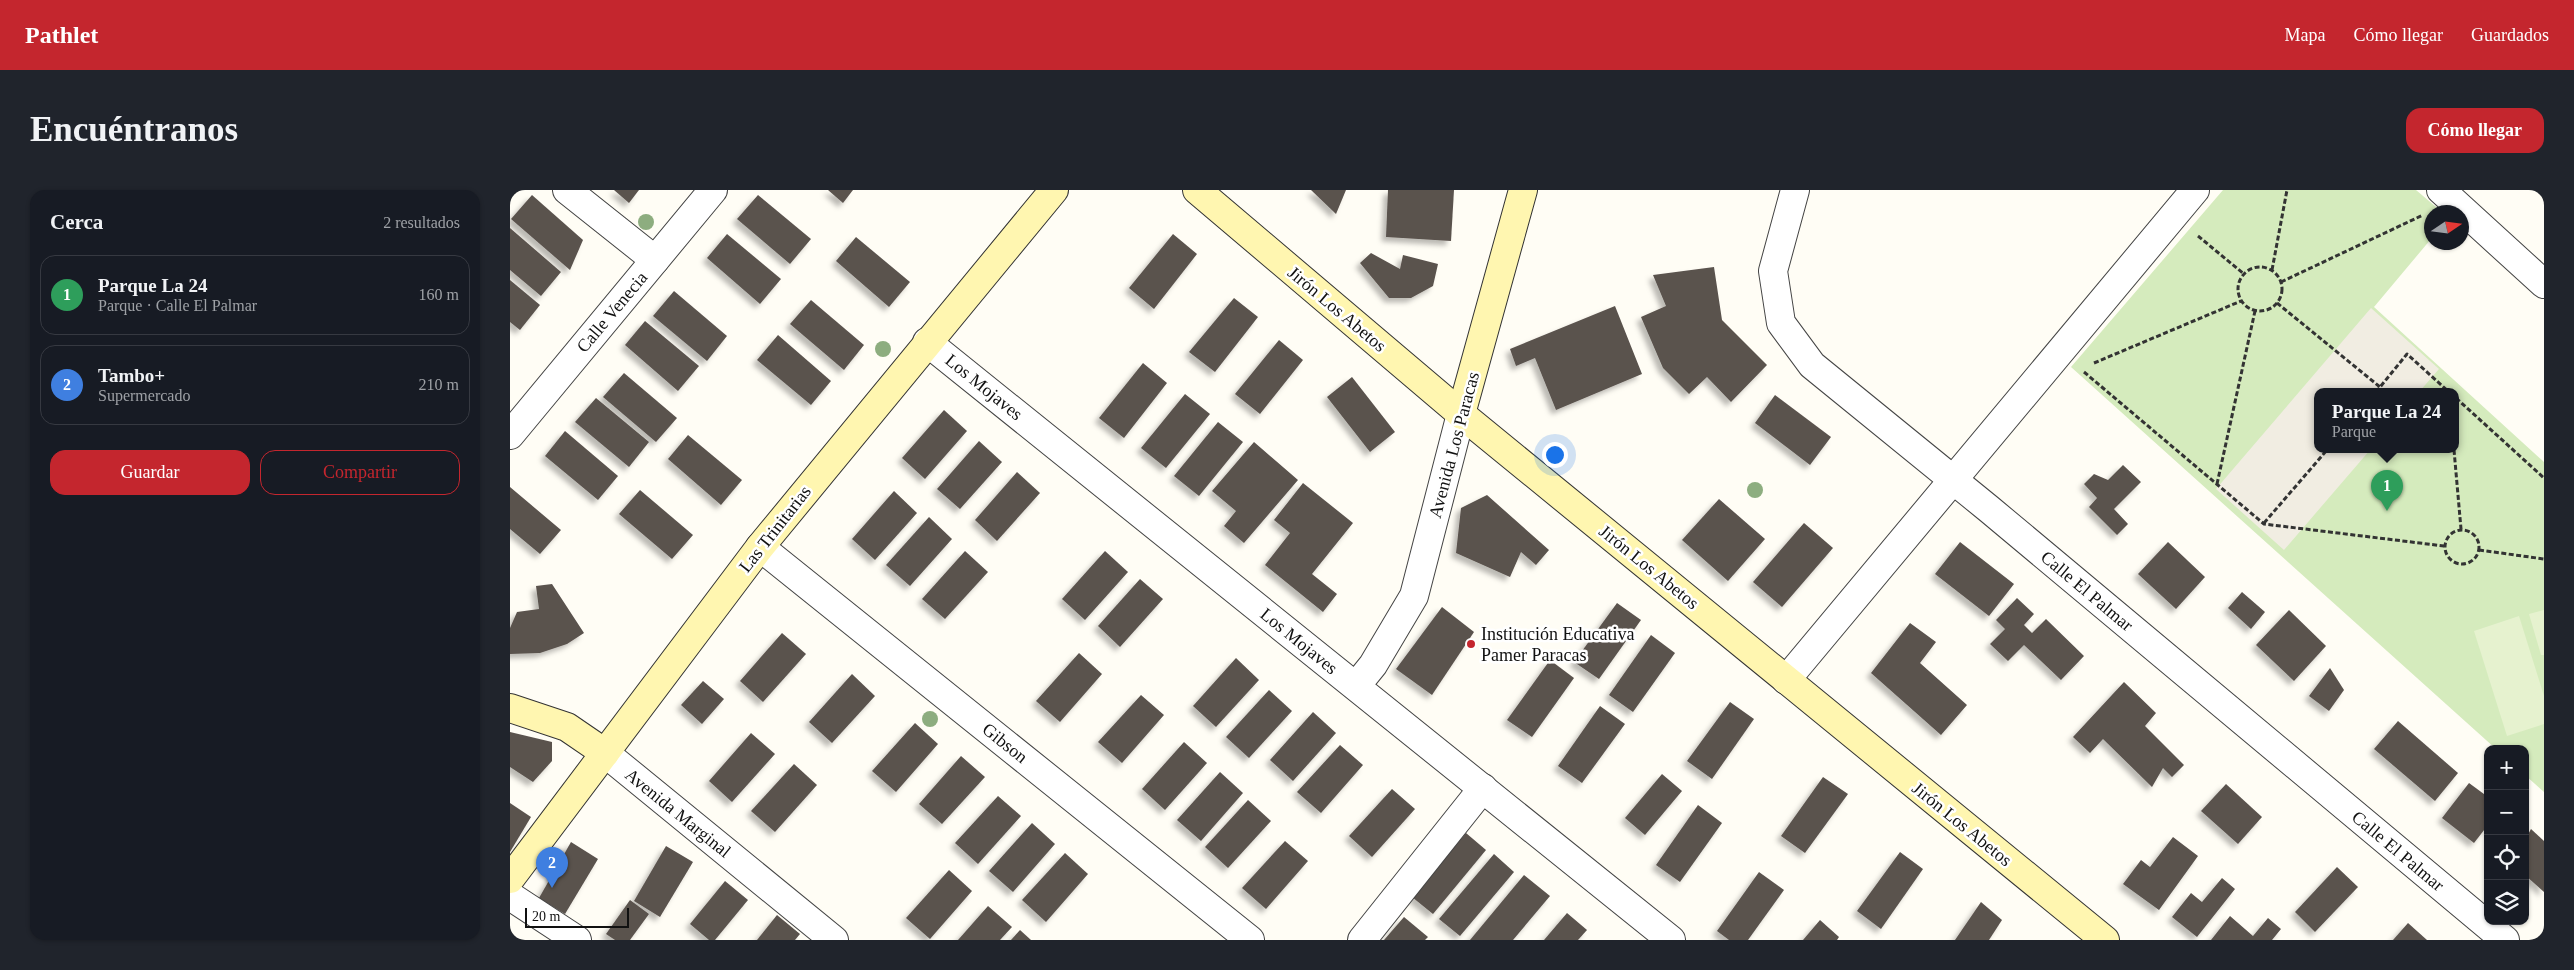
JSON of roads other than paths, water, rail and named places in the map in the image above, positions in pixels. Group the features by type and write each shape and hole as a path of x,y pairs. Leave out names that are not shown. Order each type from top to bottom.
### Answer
{"street":[{"path":"567,190 655,260"},
{"name":"Calle Venecia","path":"510,434 714,190"},
{"name":"Las Trinitarias","path":"510,879 760,547 1054,190"},
{"name":"Jirón Los Abetos","path":"1197,190 1461,414 2105,940"},
{"name":"Avenida Los Paracas","path":"1356,686 1373,665 1414,596 1461,414 1523,190"},
{"name":"Calle El Palmar","path":"1794,190 1773,271 1782,323 1812,365 1953,480 2505,940"},
{"path":"1786,680 2195,190"},
{"path":"2447,196 2544,284"},
{"name":"Los Mojaves","path":"927,342 1672,940"},
{"name":"Gibson","path":"760,547 1250,940"},
{"name":"Avenida Marginal","path":"510,708 567,727 605,753 834,940"},
{"path":"1362,940 1483,788"},
{"path":"510,896 577,940"}],"place":[{"name":"Parque La 24","path":"2387,511"},
{"name":"Institución Educativa Pamer Paracas","path":"1471,644"},
{"name":"Tambo+","path":"552,888"}]}
